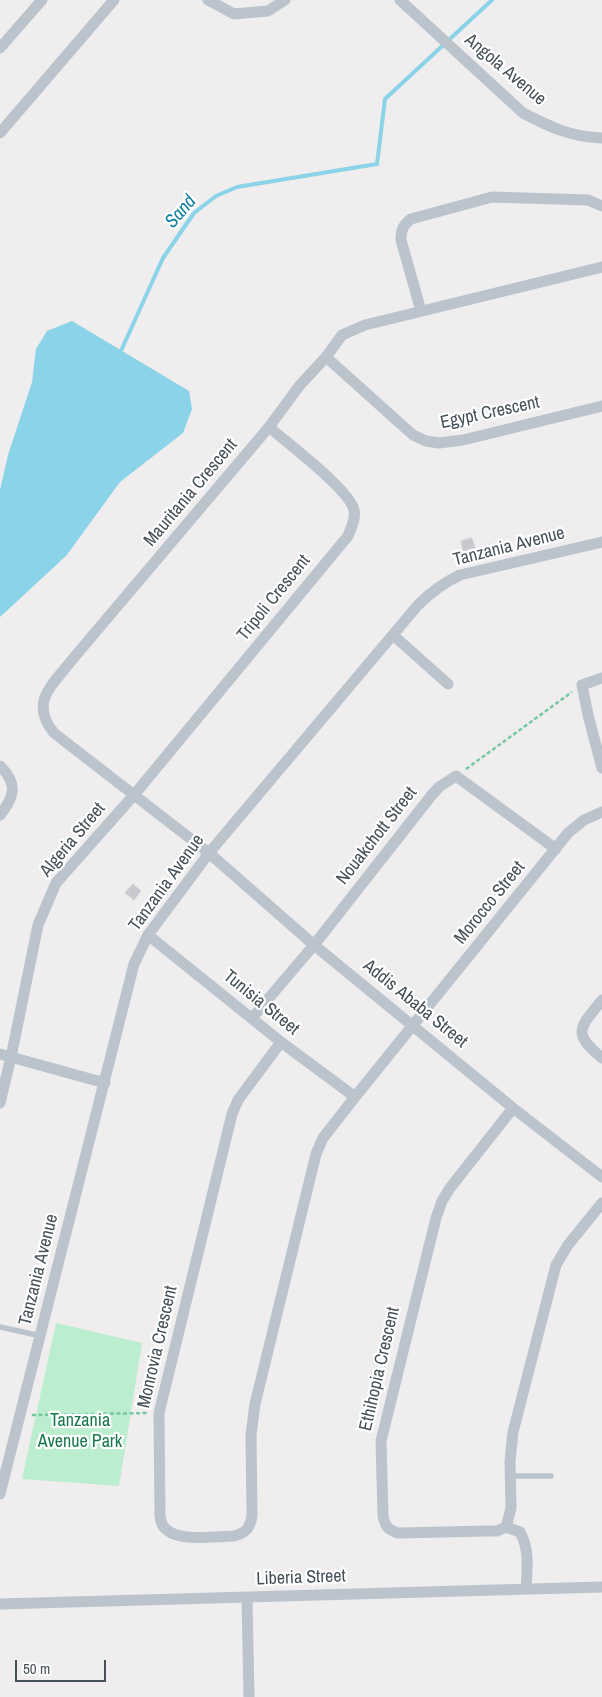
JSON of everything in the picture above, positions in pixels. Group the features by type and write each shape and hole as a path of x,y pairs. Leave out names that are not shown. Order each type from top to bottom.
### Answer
{"street":[{"path":"0,48 42,0"},
{"path":"0,133 114,0"},
{"path":"208,0 234,14 268,11 285,0"},
{"name":"Angola Avenue","path":"404,4 524,113 566,133 602,138"},
{"path":"421,311 401,240 403,226 411,219 492,197 588,200 602,206"},
{"name":"Mauritania Crescent","path":"209,853 54,733 46,724 42,712 43,702 48,690 269,427 300,385 326,357 342,335 365,325 602,267"},
{"name":"Egypt Crescent","path":"326,357 413,435 426,441 439,443 463,440 602,406"},
{"name":"Tripoli Crescent","path":"134,795 348,536 352,527 354,509 341,489 269,427"},
{"name":"Tanzania Avenue","path":"0,1494 134,964 148,935 209,853 393,634 432,591 460,576 602,542"},
{"path":"393,634 448,684"},
{"path":"602,678 582,685 602,768"},
{"path":"0,766 7,773 13,784 11,799 0,815"},
{"path":"456,776 556,849"},
{"name":"Nouakchott Street","path":"252,1018 314,944 431,796 439,787 456,776"},
{"name":"Algeria Street","path":"0,1103 6,1055 38,925 47,903 56,883 134,795"},
{"name":"Morocco Street","path":"355,1097 575,826 602,812"},
{"name":"Addis Ababa Street","path":"209,853 314,944 513,1108 602,1178"},
{"name":"Tunisia Street","path":"148,935 281,1042 355,1097"},
{"path":"602,1000 581,1031 582,1037 602,1058"},
{"name":"Monrovia Crescent","path":"281,1042 238,1100 232,1114 159,1413 160,1516 166,1530 183,1537 234,1536 242,1534 248,1529 252,1516 251,1435 255,1404 316,1154 323,1138 355,1097"},
{"path":"6,1055 105,1083"},
{"name":"Ethihopia Crescent","path":"506,1527 497,1531 398,1533 391,1531 385,1526 383,1516 381,1441 436,1218 442,1201 450,1188 513,1108"},
{"path":"526,1589 527,1550 524,1538 520,1532 506,1527 511,1508 510,1461 513,1432 556,1265 568,1245 602,1203"},
{"name":"Liberia Street","path":"0,1604 602,1587"},
{"path":"247,1598 249,1697"}],"lane":[{"path":"0,1327 41,1336"},
{"path":"510,1476 551,1476"}],"path":[{"path":"456,776 582,685"},
{"path":"20,1415 159,1413"}],"green space":[{"name":"Tanzania Avenue Park","path":"56,1323 142,1343 119,1486 22,1479"}],"water":[{"path":"72,321 189,391 192,409 183,433 120,482 66,556 0,617 0,490 8,455 32,382 36,349 47,331"}],"building":[{"path":"472,538 475,548 463,551 461,541"},
{"path":"133,884 141,891 134,900 125,893"}],"waterway":[{"name":"Sand","path":"120,353 163,258 194,213 216,196 237,187 377,164 385,99 492,0"}]}
